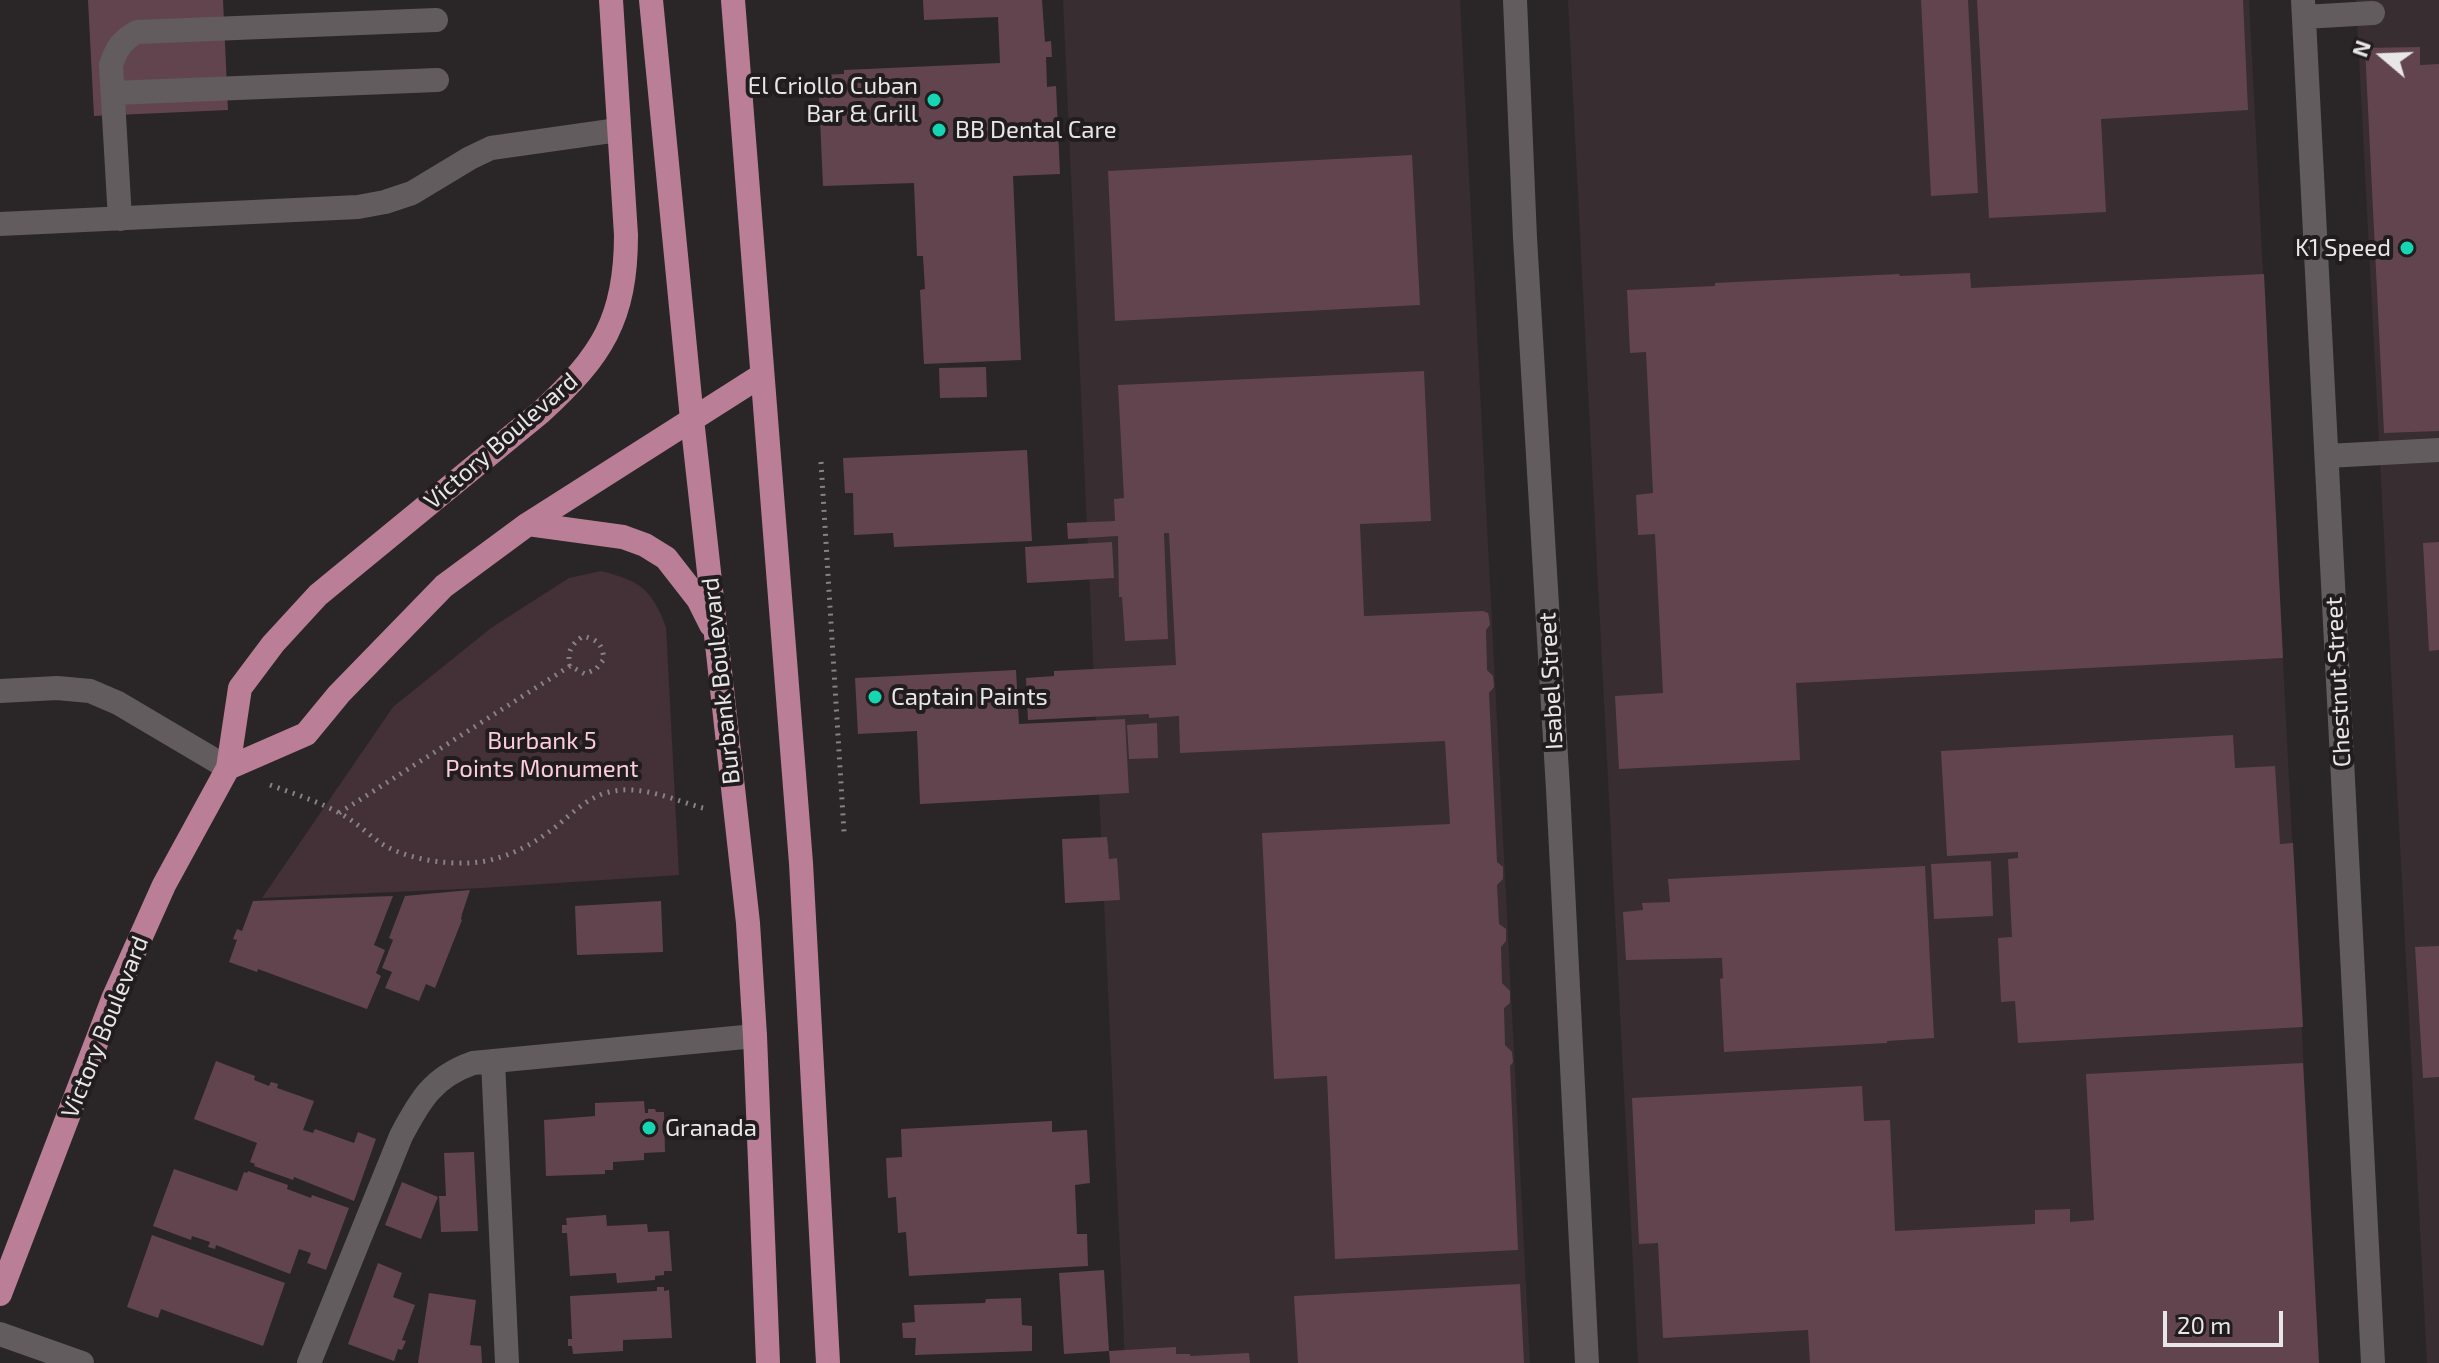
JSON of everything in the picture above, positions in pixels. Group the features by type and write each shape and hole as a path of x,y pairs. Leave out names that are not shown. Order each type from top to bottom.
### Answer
{"main road":[{"name":"Victory Boulevard","path":"0,1294 113,999 164,885 228,768 240,688 273,644 318,595 564,390 590,362 607,335 620,303 626,269 611,0"},
{"name":"Burbank Boulevard","path":"651,0 692,419 748,923 768,1363"},
{"path":"733,0 801,863 828,1363"},
{"path":"228,768 306,734 339,694 444,586 528,524 762,375"},
{"path":"528,524 623,537 645,545 666,558 698,599 717,639"}],"street":[{"name":"Isabel Street","path":"1515,0 1525,238 1587,1363"},
{"path":"2304,8 2373,13"},
{"name":"Chestnut Street","path":"2304,8 2373,1363"},
{"path":"120,219 111,65 121,43 137,32 436,20"},
{"path":"113,93 437,80"},
{"path":"0,224 358,207 412,193 491,148 618,130"},
{"path":"2327,456 2439,450"},
{"path":"0,691 57,688 90,691 118,703 228,768"},
{"path":"309,1363 388,1164 414,1111 431,1088 451,1071 473,1063 755,1036"},
{"path":"493,1061 507,1363"},
{"path":"0,1334 82,1363"}],"path":[{"path":"821,462 844,832"},
{"path":"583,636 595,639 602,647 604,659 596,669 585,674 570,666 568,655 572,644 583,636"},
{"path":"339,813 570,666"},
{"path":"228,768 339,813 383,845 433,861 469,863 505,856 537,841 579,808 610,792 648,792 736,818"}],"shaded area":[{"path":"1063,0 1460,0 1530,1363 1125,1363"},
{"path":"1568,0 2249,0 2319,1363 1638,1363"},
{"path":"2356,0 2439,0 2439,1363 2427,1363"}],"green space":[{"name":"Burbank 5 Points Monument","path":"601,571 643,588 666,627 679,875 262,898 393,707 491,628 569,578"}],"building":[{"path":"88,0 223,0 228,110 94,116"},
{"name":"BB Dental Care","path":"923,0 1042,0 1045,42 1051,41 1052,57 1046,57 1047,87 1056,86 1060,174 1013,176 1021,360 924,364 920,290 925,289 923,256 917,256 914,183 823,186 818,75 844,74 844,70 1000,63 998,17 924,20"},
{"path":"1921,0 1968,0 1978,193 1931,196"},
{"path":"1977,0 2243,0 2248,110 2101,119 2106,212 1989,218"},
{"name":"K1 Speed","path":"2420,47 2420,65 2439,64 2439,431 2384,433 2365,48"},
{"path":"1412,155 1420,305 1115,321 1108,171"},
{"path":"1970,273 1971,288 2264,274 2283,658 1796,683 1800,760 1619,769 1615,696 1663,693 1655,534 1638,535 1636,495 1653,493 1646,352 1630,353 1627,290 1715,286 1715,283"},
{"path":"986,367 987,397 940,398 939,368"},
{"path":"1424,371 1431,521 1360,524 1364,616 1483,611 1489,617 1490,625 1486,630 1487,670 1493,676 1494,687 1489,693 1497,862 1503,867 1503,879 1497,885 1499,924 1506,929 1506,941 1501,947 1502,983 1510,991 1510,1003 1504,1008 1505,1045 1512,1052 1513,1062 1510,1066 1518,1250 1335,1259 1327,1076 1274,1079 1262,833 1450,824 1445,741 1180,753 1179,716 1149,718 1149,714 1028,720 1026,678 1054,676 1054,671 1176,665 1169,533 1164,533 1168,639 1125,641 1122,597 1119,597 1118,536 1068,539 1067,523 1115,521 1114,499 1124,498 1118,385"},
{"path":"1027,450 1032,541 894,547 893,533 854,535 853,493 845,493 843,458"},
{"path":"1112,542 1114,578 1027,583 1025,547"},
{"path":"2439,542 2439,650 2429,651 2423,543"},
{"path":"1016,670 1019,724 1125,719 1129,793 920,804 917,731 858,734 855,678"},
{"path":"1157,723 1158,758 1129,759 1127,725"},
{"path":"2233,735 2235,768 2275,766 2280,844 2293,843 2303,1027 2018,1043 2015,1001 2001,1002 1998,938 2012,937 2008,859 2018,858 2018,852 1947,856 1941,751"},
{"path":"1107,837 1109,859 1117,858 1120,900 1065,903 1062,839"},
{"path":"1991,861 1993,916 1934,919 1931,864"},
{"path":"1925,866 1934,1038 1724,1052 1720,979 1723,978 1722,958 1626,960 1623,912 1643,910 1642,903 1670,902 1668,879"},
{"path":"470,890 462,920 435,988 426,984 419,1001 385,988 392,972 382,968 393,940 389,938 405,896"},
{"path":"393,896 374,945 385,950 376,973 381,976 367,1009 258,969 257,972 229,962 237,940 233,939 237,929 242,931 253,901"},
{"path":"661,901 663,952 577,955 575,906"},
{"path":"2439,946 2439,1077 2423,1078 2415,947"},
{"path":"216,1061 255,1076 254,1080 269,1086 271,1082 278,1084 277,1088 314,1101 303,1130 313,1133 315,1129 354,1143 358,1132 376,1139 354,1201 294,1177 293,1180 254,1166 250,1162 257,1143 194,1119"},
{"path":"2303,1063 2319,1363 1810,1363 1808,1330 1663,1338 1658,1243 1639,1244 1632,1098 1862,1086 1864,1121 1890,1120 1895,1231 2035,1224 2035,1210 2070,1209 2070,1222 2094,1220 2086,1074"},
{"path":"644,1101 645,1113 648,1109 664,1112 665,1152 644,1153 644,1160 613,1162 613,1170 605,1170 605,1174 546,1176 544,1120 595,1116 595,1103"},
{"path":"1052,1121 1052,1132 1087,1130 1090,1183 1075,1185 1077,1234 1087,1234 1088,1266 909,1276 906,1232 898,1233 896,1197 888,1198 886,1158 902,1157 901,1129"},
{"path":"474,1152 478,1231 441,1232 439,1196 446,1196 444,1153"},
{"path":"174,1169 237,1191 244,1172 248,1171 288,1185 287,1189 311,1198 312,1195 349,1208 326,1270 307,1263 311,1253 299,1249 290,1274 216,1245 215,1249 208,1247 210,1242 192,1236 191,1240 153,1226"},
{"path":"402,1182 438,1197 421,1239 385,1225"},
{"path":"606,1215 607,1226 647,1224 648,1232 669,1231 672,1271 664,1271 664,1275 655,1276 655,1280 617,1283 616,1273 570,1276 567,1233 562,1233 562,1225 567,1225 566,1218"},
{"path":"152,1235 285,1283 263,1346 161,1309 158,1318 127,1307"},
{"path":"378,1263 402,1273 393,1297 415,1305 402,1340 406,1341 402,1350 398,1349 394,1361 348,1344"},
{"path":"1104,1270 1109,1351 1064,1354 1059,1273"},
{"path":"1520,1284 1524,1363 1298,1363 1294,1296"},
{"path":"657,1287 669,1290 672,1338 623,1340 623,1351 573,1354 572,1346 568,1346 568,1339 572,1339 570,1296 657,1291"},
{"path":"429,1293 476,1300 470,1345 481,1346 482,1363 418,1363"},
{"path":"1021,1298 1022,1325 1032,1326 1032,1351 915,1355 916,1338 903,1338 902,1323 915,1322 914,1305 985,1303 986,1299"},
{"path":"1176,1347 1176,1354 1190,1356 1249,1353 1250,1363 1110,1363 1109,1351"}],"place":[{"name":"El Criollo Cuban Bar & Grill","path":"934,100"},
{"name":"BB Dental Care","path":"939,130"},
{"name":"K1 Speed","path":"2407,248"},
{"name":"Captain Paints","path":"875,697"},
{"name":"Granada","path":"649,1128"}]}
